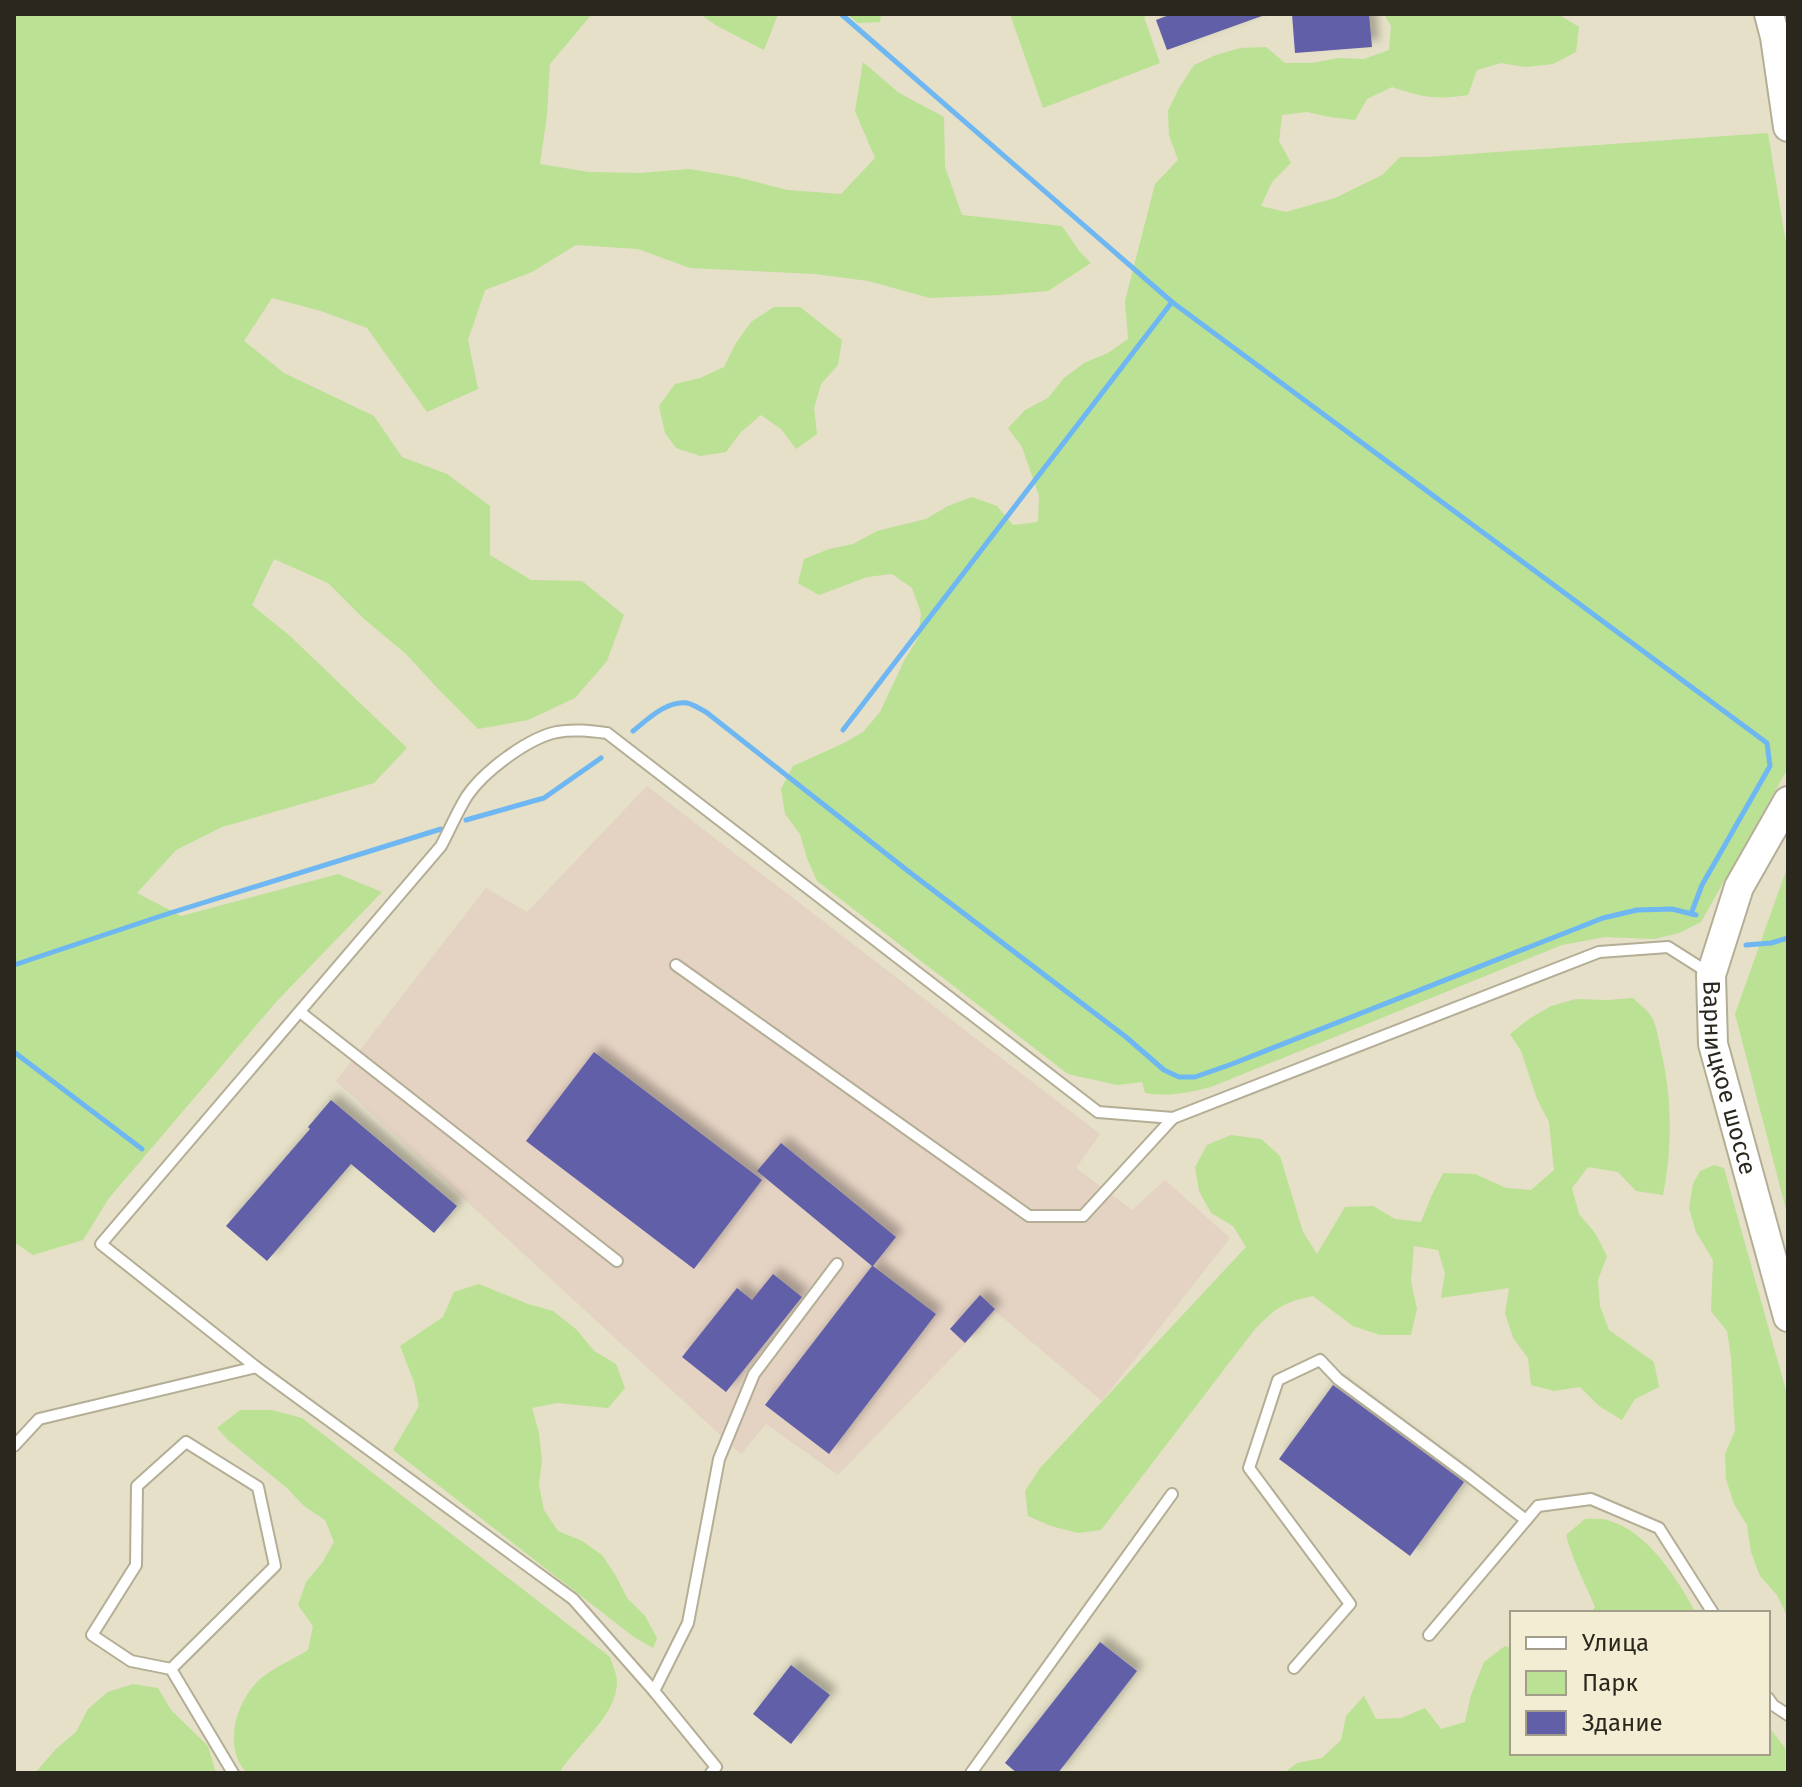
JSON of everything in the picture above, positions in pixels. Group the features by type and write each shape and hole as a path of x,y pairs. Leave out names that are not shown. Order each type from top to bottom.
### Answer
{"street":[{"path":"1769,14 1788,127"},
{"name":"Варницкое шоссе","path":"1788,801 1739,887 1711,975 1713,1044 1788,1317"}],"lane":[{"path":"711,1773 716,1767 573,1599 256,1367 101,1244 441,846 468,795 487,773 509,756 555,732 582,730 607,733 1098,1112 1173,1118 1599,952 1668,947 1711,975"},
{"path":"676,965 1029,1216 1083,1216 1173,1118"},
{"path":"300,1012 617,1261"},
{"path":"654,1691 688,1623 719,1459 754,1374 837,1264"},
{"path":"1294,1668 1350,1604 1249,1468 1278,1380 1320,1360 1338,1379 1526,1520"},
{"path":"14,1446 39,1419 256,1367"},
{"path":"171,1669 275,1566 258,1487 186,1442 137,1486 136,1565 92,1635 131,1661 171,1669 233,1773"},
{"path":"971,1773 1172,1494"},
{"path":"1429,1635 1538,1506 1591,1499 1659,1528 1712,1611"},
{"path":"1770,1701 1788,1715"}],"shaded area":[{"path":"647,786 1100,1134 1076,1168 1132,1210 1165,1180 1230,1238 1102,1401 996,1312 838,1475 766,1424 741,1454 336,1081 486,888 527,912"}],"green space":[{"path":"14,14 592,14 550,64 540,164 589,172 640,173 689,169 787,190 841,194 875,158 855,111 863,62 899,93 944,117 945,167 962,215 1062,226 1091,263 1048,291 930,298 868,281 815,274 690,268 638,249 576,245 532,272 485,290 468,340 478,389 427,412 367,328 272,298 244,341 284,373 374,416 402,457 447,474 490,506 490,555 531,580 582,581 624,615 607,661 575,698 528,720 478,729 406,654 328,583 274,559 252,605 290,636 407,748 374,783 222,827 176,850 137,893 181,916 338,874 382,892 276,1002 109,1198 83,1240 33,1255 14,1242"},
{"path":"700,14 778,14 764,50"},
{"path":"847,14 881,14 880,22 858,23"},
{"path":"1012,14 1152,14 1144,17 1160,63 1043,108"},
{"path":"1384,14 1558,14 1579,27 1576,52 1553,64 1525,67 1501,63 1477,70 1468,95 1429,97 1392,87 1367,99 1355,120 1307,112 1282,115 1279,141 1291,163 1272,182 1261,206 1286,212 1335,198 1382,175 1400,157 1768,133 1788,256 1788,768 1701,922 1679,933 1654,939 1605,937 1562,945 1211,1087 1178,1094 1154,1094 1145,1093 1142,1082 1117,1085 1068,1074 817,881 800,834 785,814 781,789 793,766 863,732 880,712 918,638 921,613 912,588 892,574 867,577 819,595 798,583 804,559 853,544 877,531 926,519 972,497 997,506 1013,525 1038,522 1039,496 1022,447 1008,428 1025,410 1048,398 1064,378 1084,363 1108,353 1128,339 1125,301 1155,184 1178,160 1169,135 1168,111 1194,65 1240,48 1266,47 1285,63 1364,59 1389,50 1391,26"},
{"path":"774,307 800,307 842,340 838,365 821,384 814,408 817,434 796,449 781,429 761,415 741,432 726,452 700,456 676,448 665,433 659,406 675,384 700,378 724,367 751,322"},
{"path":"1788,865 1788,1217 1735,1014"},
{"path":"1633,998 1654,1022 1667,1083 1670,1139 1663,1195 1636,1191 1618,1172 1588,1167 1572,1188 1579,1214 1595,1233 1607,1256 1598,1280 1600,1306 1609,1330 1654,1362 1659,1387 1635,1399 1622,1420 1599,1406 1580,1387 1554,1391 1531,1385 1528,1358 1513,1338 1505,1313 1509,1288 1441,1298 1445,1273 1438,1250 1414,1246 1411,1281 1417,1309 1411,1335 1380,1335 1353,1326 1313,1296 1287,1304 1255,1329 1101,1530 1078,1533 1028,1516 1025,1491 1040,1468 1246,1247 1233,1226 1211,1213 1199,1191 1195,1167 1207,1145 1231,1135 1261,1139 1280,1156 1303,1232 1317,1254 1345,1207 1373,1206 1395,1219 1421,1222 1443,1173 1475,1174 1506,1188 1531,1190 1554,1170 1549,1122 1537,1099 1521,1051 1510,1034 1551,1006 1576,999"},
{"path":"1714,1165 1724,1168 1788,1398 1788,1618 1777,1595 1760,1576 1751,1552 1747,1525 1734,1504 1726,1479 1725,1454 1735,1431 1731,1357 1727,1331 1711,1311 1713,1260 1696,1232 1689,1208 1693,1184 1700,1171"},
{"path":"479,1284 553,1311 577,1330 594,1351 616,1364 625,1388 608,1408 557,1403 532,1408 542,1460 539,1485 544,1510 558,1531 582,1541 602,1555 627,1598 645,1616 657,1638 653,1648 634,1637 393,1450 419,1406 414,1382 400,1346 443,1317 454,1292"},
{"path":"240,1410 272,1410 302,1418 610,1657 617,1682 610,1707 559,1773 247,1773 235,1750 234,1736 240,1709 254,1685 264,1676 308,1650 313,1626 298,1605 306,1582 334,1542 325,1520 304,1506 217,1428"},
{"path":"1585,1519 1607,1520 1624,1527 1649,1546 1671,1572 1695,1611 1592,1611 1595,1607 1566,1535"},
{"path":"1505,1646 1510,1647 1510,1755 1770,1755 1770,1729 1785,1748 1786,1773 1284,1773 1297,1763 1322,1758 1341,1740 1346,1716 1364,1696 1376,1719 1401,1718 1425,1708 1441,1729 1465,1722 1471,1695 1484,1662"},
{"path":"133,1684 158,1688 171,1710 208,1746 216,1773 35,1773 76,1732 88,1709 108,1692"}],"building":[{"path":"1172,14 1262,16 1167,50 1156,20"},
{"path":"1292,14 1369,14 1372,47 1295,53"},
{"path":"594,1052 762,1180 694,1269 526,1141"},
{"path":"331,1100 457,1206 434,1233 351,1164 267,1261 226,1226 310,1129 308,1127"},
{"path":"781,1143 896,1237 873,1266 936,1314 829,1454 765,1405 872,1266 757,1171"},
{"path":"773,1274 802,1297 726,1392 682,1357 737,1288 752,1300"},
{"path":"980,1295 995,1309 965,1343 950,1329"},
{"path":"1333,1385 1464,1482 1410,1556 1279,1459"},
{"path":"1100,1642 1137,1671 1058,1773 1017,1773 1005,1763"},
{"path":"791,1665 830,1695 791,1744 753,1714"}],"waterway":[{"path":"841,14 1172,302 1767,743 1770,766 1702,885 1691,914"},
{"path":"843,730 1172,302"},
{"path":"633,731 672,705 687,703 706,712 1126,1037 1164,1070 1179,1077 1195,1077 1232,1064 1603,918 1637,910 1672,909 1696,915"},
{"path":"466,820 544,798 601,758"},
{"path":"14,965 441,829"},
{"path":"1746,945 1788,938"},
{"path":"14,1052 142,1149"}]}
